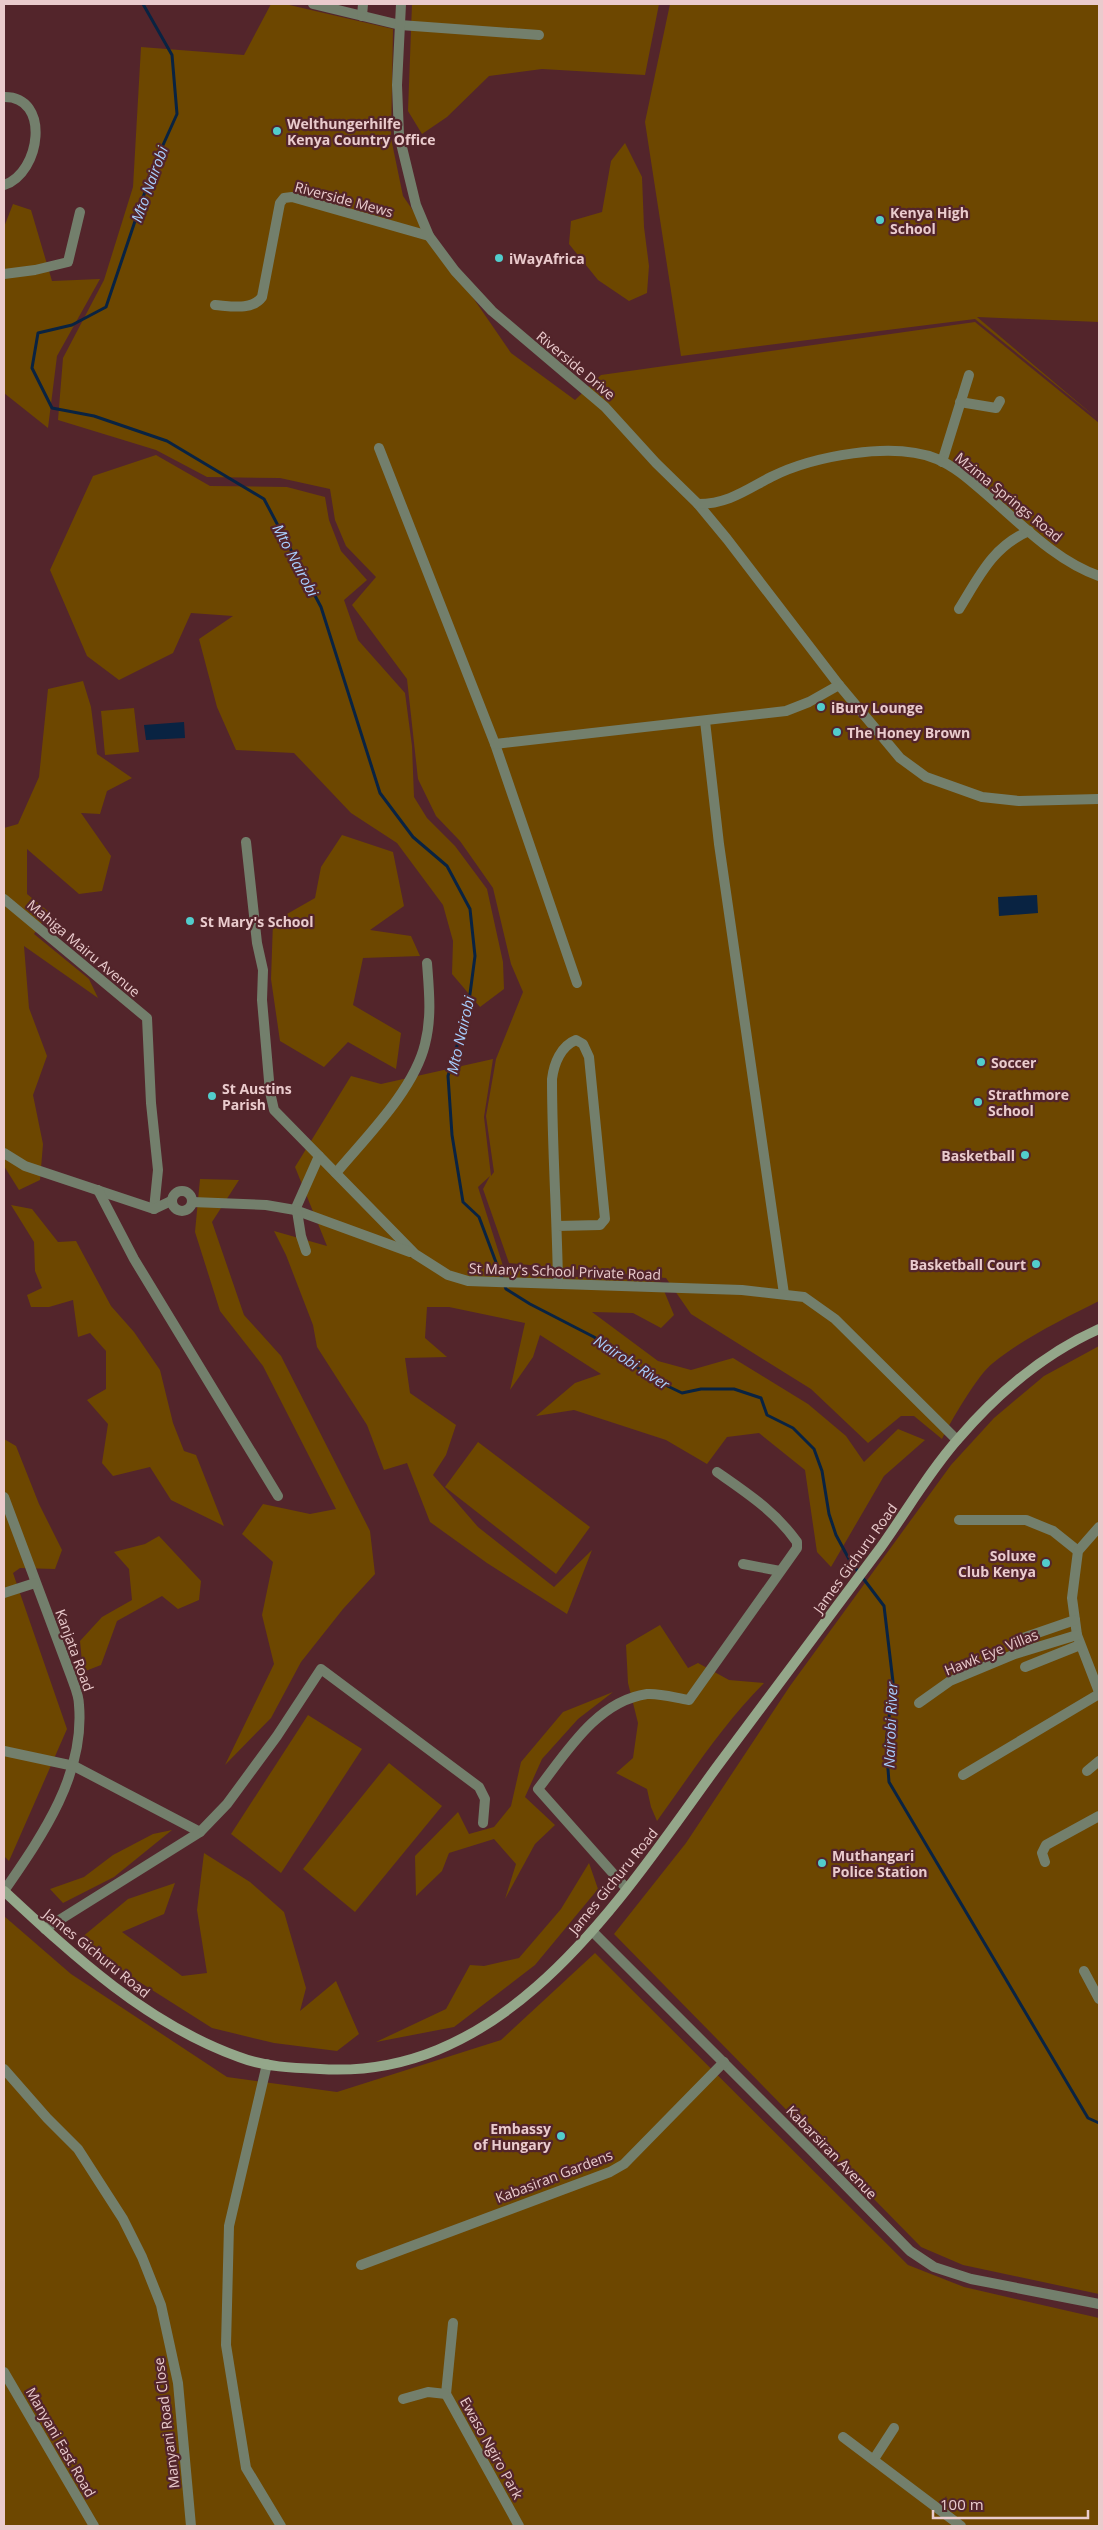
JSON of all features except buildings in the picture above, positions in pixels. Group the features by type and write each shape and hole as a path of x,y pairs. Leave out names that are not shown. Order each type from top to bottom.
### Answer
{"main road":[{"name":"James Gichuru Road","path":"4,1891 113,1987 165,2023 242,2058 280,2067 341,2071 378,2067 412,2060 456,2044 514,2006 593,1932 856,1580 957,1440 999,1396 1031,1370 1064,1347 1099,1329"}],"street":[{"path":"313,4 400,25 539,35"},
{"path":"362,16 363,4"},
{"name":"Riverside Drive","path":"401,4 398,85 399,135 416,205 429,236 455,271 492,311 605,407 656,463 698,504 839,685 900,758 926,777 953,788 1002,800 1099,799"},
{"path":"4,97 20,99 28,107 35,123 36,138 35,149 23,171 10,183 4,185"},
{"name":"Riverside Mews","path":"215,305 250,306 258,303 262,297 280,202 284,198 292,197 429,236"},
{"path":"4,274 35,270 68,262 80,212"},
{"path":"942,462 968,374"},
{"path":"960,402 996,408 1000,401"},
{"path":"379,448 495,744 577,983"},
{"name":"Mzima Springs Road","path":"698,504 714,504 734,498 772,476 811,463 848,454 874,451 923,455 942,462 970,480 1066,560 1099,576"},
{"path":"959,609 990,558 1007,543 1029,531"},
{"path":"495,744 786,711 809,702 839,685"},
{"path":"705,721 714,807 784,1294"},
{"name":"St Mary's School Private Road","path":"246,842 257,943 263,970 262,1000 271,1101 274,1110 415,1254 459,1280 784,1294 804,1297 835,1319 957,1440"},
{"name":"Mahiga Mairu Avenue","path":"4,899 147,1018 150,1103 158,1170 154,1209"},
{"path":"336,1173 403,1090 416,1067 425,1045 429,1022 430,1002 427,963"},
{"path":"557,1226 600,1225 605,1219 589,1057 583,1044 576,1040 566,1045 553,1070 552,1079 552,1150 557,1226 558,1283"},
{"path":"4,1152 25,1166 154,1209 171,1202 174,1193 182,1190 190,1194 192,1202 190,1207 181,1211 176,1210 171,1202"},
{"path":"306,1251 296,1211 319,1156"},
{"path":"98,1190 134,1260 278,1496"},
{"path":"192,1202 266,1205 296,1211 415,1254"},
{"path":"626,1888 538,1789 586,1728 608,1710 647,1694 689,1700 797,1548 797,1542 777,1517 761,1502 716,1472"},
{"name":"Kanjata Road","path":"4,1497 71,1676 79,1703 80,1735 74,1766 58,1804 32,1851 4,1891"},
{"path":"959,1520 1026,1520 1053,1531 1078,1551"},
{"path":"963,1774 1099,1693 1078,1640 1072,1598 1078,1551 1099,1527"},
{"path":"743,1564 780,1571"},
{"path":"4,1593 35,1583"},
{"path":"1020,1639 1075,1620"},
{"path":"1025,1667 1078,1640"},
{"name":"Hawk Eye Villas","path":"919,1703 950,1681 1015,1654 1078,1640"},
{"path":"45,1929 200,1832 227,1804 277,1736 321,1669 479,1787 485,1798 483,1823"},
{"path":"4,1750 74,1766 200,1832"},
{"path":"1086,1771 1099,1761"},
{"path":"1045,1862 1042,1848 1046,1844 1099,1816"},
{"name":"Kabarsiran Avenue","path":"593,1932 724,2062 910,2252 934,2267 971,2279 1099,2304"},
{"path":"1084,1971 1099,1998"},
{"name":"Kabasiran Gardens","path":"361,2265 610,2172 624,2164 724,2062"},
{"path":"267,2064 229,2226 226,2345 246,2468 281,2526"},
{"name":"Manyani Road Close","path":"4,2069 78,2149 107,2191 142,2257 161,2305 172,2350 178,2383 192,2526"},
{"name":"Ewaso Ngiro Park","path":"452,2323 446,2394 519,2526"},
{"name":"Manyani East Road","path":"4,2372 7,2386 94,2526"},
{"path":"403,2399 428,2392 446,2394"},
{"path":"874,2459 894,2428"},
{"path":"843,2437 961,2526"}],"shaded area":[{"path":"271,4 285,4 393,29 391,138 403,196 511,353 575,400 601,375 975,322 1099,423 1099,1301 1031,1337 993,1363 973,1387 942,1439 914,1416 901,1416 868,1443 811,1389 691,1314 666,1278 509,1263 483,1189 490,1176 478,1187 503,1266 537,1275 660,1281 674,1315 661,1328 633,1313 592,1312 658,1361 691,1370 733,1358 808,1404 846,1436 864,1462 898,1429 925,1440 884,1476 831,1567 817,1552 805,1470 759,1433 727,1437 707,1464 666,1440 574,1410 536,1416 575,1383 601,1374 540,1335 533,1357 510,1390 525,1323 449,1307 427,1307 425,1338 447,1357 405,1358 410,1393 456,1425 446,1455 433,1475 478,1527 554,1587 592,1550 567,1614 487,1563 430,1522 407,1463 384,1470 367,1425 317,1347 313,1325 286,1255 274,1231 327,1246 295,1167 351,1076 381,1084 493,1059 484,1117 491,1176 494,1172 486,1116 496,1059 523,992 511,964 493,888 460,841 436,816 418,779 407,679 352,605 376,577 346,546 335,520 330,489 280,478 207,477 156,450 58,420 63,358 104,280 133,187 141,47 244,55"},
{"path":"412,4 659,4 645,75 542,69 489,76 447,117 422,134 408,111"},
{"name":"Kenya High School","path":"670,4 1099,4 1099,322 977,317 1099,420 975,319 681,356 645,122"},
{"path":"625,143 642,177 644,227 649,266 647,293 629,301 598,280 569,244 571,221 602,212 611,161"},
{"path":"13,204 31,210 52,281 100,279 57,356 48,428 4,393 4,227"},
{"path":"156,455 210,486 287,487 325,497 329,520 341,551 367,580 344,600 358,640 405,693 412,746 414,797 427,818 455,846 487,889 503,962 504,989 480,1007 452,974 453,941 443,905 397,843 351,813 294,753 236,750 217,707 199,639 233,616 191,613 173,653 119,680 87,656 50,570 93,476"},
{"path":"83,681 91,707 97,754 132,778 107,791 100,814 81,813 111,856 102,891 79,894 27,849 27,894 49,912 34,934 89,979 98,998 24,946 29,1008 47,1056 33,1095 43,1144 40,1180 19,1190 4,1166 4,828 18,824 39,777 48,689"},
{"path":"134,708 139,752 105,755 101,711"},
{"path":"342,835 393,852 404,906 370,930 411,936 420,956 363,958 353,1005 401,1033 396,1069 348,1042 324,1067 280,1041 271,979 273,922 315,898 321,867"},
{"path":"200,1179 239,1180 212,1222 244,1315 281,1356 370,1531 375,1574 343,1609 301,1662 271,1718 225,1765 274,1664 262,1615 273,1562 242,1534 263,1504 310,1514 336,1509 263,1366 220,1311 195,1232"},
{"path":"11,1205 32,1209 58,1242 76,1241 111,1306 134,1332 160,1370 173,1423 184,1451 196,1455 224,1526 171,1500 150,1467 113,1476 102,1463 108,1424 87,1400 106,1389 106,1351 90,1333 78,1337 73,1300 49,1307 31,1307 27,1295 42,1288 35,1271 34,1242"},
{"path":"1099,1346 1099,2294 963,2265 921,2247 614,1934 686,1843 790,1686 951,1465 994,1418 1044,1376"},
{"path":"4,1439 16,1446 39,1504 62,1550 55,1569 20,1568 13,1573 67,1729 9,1861 4,1856"},
{"path":"478,1442 590,1527 556,1574 445,1487"},
{"path":"159,1536 201,1581 199,1600 178,1609 162,1596 117,1621 101,1665 83,1672 80,1641 102,1617 132,1600 129,1569 114,1552 145,1544"},
{"path":"660,1625 688,1668 698,1663 729,1680 764,1683 721,1732 657,1821 651,1807 647,1789 616,1773 633,1758 638,1723 628,1683 626,1645"},
{"path":"613,1692 578,1719 542,1759 525,1797 555,1825 535,1844 505,1899 516,1864 494,1839 449,1853 442,1871 416,1896 415,1856 458,1812 469,1834 494,1827 511,1806 521,1762 563,1712"},
{"path":"308,1715 362,1749 281,1873 231,1834"},
{"path":"389,1763 442,1806 355,1912 303,1869"},
{"path":"172,1830 114,1877 63,1903 50,1889 84,1877 113,1855 153,1834"},
{"path":"204,1853 250,1882 284,1912 306,1988 300,2011 336,1981 359,2034 337,2051 274,2043 212,2028 130,1976 81,1938 128,1899 175,1883 164,1914 122,1932 182,1976 207,1973 197,1910"},
{"path":"589,1863 598,1889 535,1965 454,2027 376,2042 446,2009 470,1965 484,1966 519,1958 561,1909"},
{"path":"4,1916 71,1974 227,2077 337,2092 501,2040 595,1953 908,2265 964,2287 1099,2318 1099,2526 4,2526"}],"water":[{"path":"184,722 185,738 146,740 144,725"},
{"path":"1037,895 1038,913 999,916 998,897"}],"waterway":[{"name":"Mto Nairobi","path":"143,4 172,55 177,114 154,165 106,307 72,325 38,333 32,368 52,408 94,416 167,441 264,499 321,607 380,793 413,837 447,866 470,909 475,956 468,1009 448,1076 452,1135 463,1202 479,1217 506,1289 530,1304 594,1337 655,1380 682,1393 701,1389 734,1389 761,1398 767,1415 793,1428 814,1449 822,1471 829,1514 836,1535 850,1561 884,1606 893,1682 886,1744 889,1782 1088,2118 1099,2123"}],"place":[{"name":"Welthungerhilfe Kenya Country Office","path":"277,131"},
{"name":"Kenya High School","path":"880,220"},
{"name":"iWayAfrica","path":"499,258"},
{"name":"iBury Lounge","path":"821,707"},
{"name":"The Honey Brown","path":"837,732"},
{"name":"St Mary's School","path":"190,921"},
{"name":"Soccer","path":"981,1062"},
{"name":"St Austins Parish","path":"212,1096"},
{"name":"Strathmore School","path":"978,1102"},
{"name":"Basketball","path":"1025,1155"},
{"name":"Basketball Court","path":"1036,1264"},
{"name":"Soluxe Club Kenya","path":"1046,1563"},
{"name":"Muthangari Police Station","path":"822,1863"},
{"name":"Embassy of Hungary","path":"561,2136"}],"water label":[{"name":"Nairobi River","path":"632,1362"},
{"name":"Nairobi River","path":"890,1725"}]}
